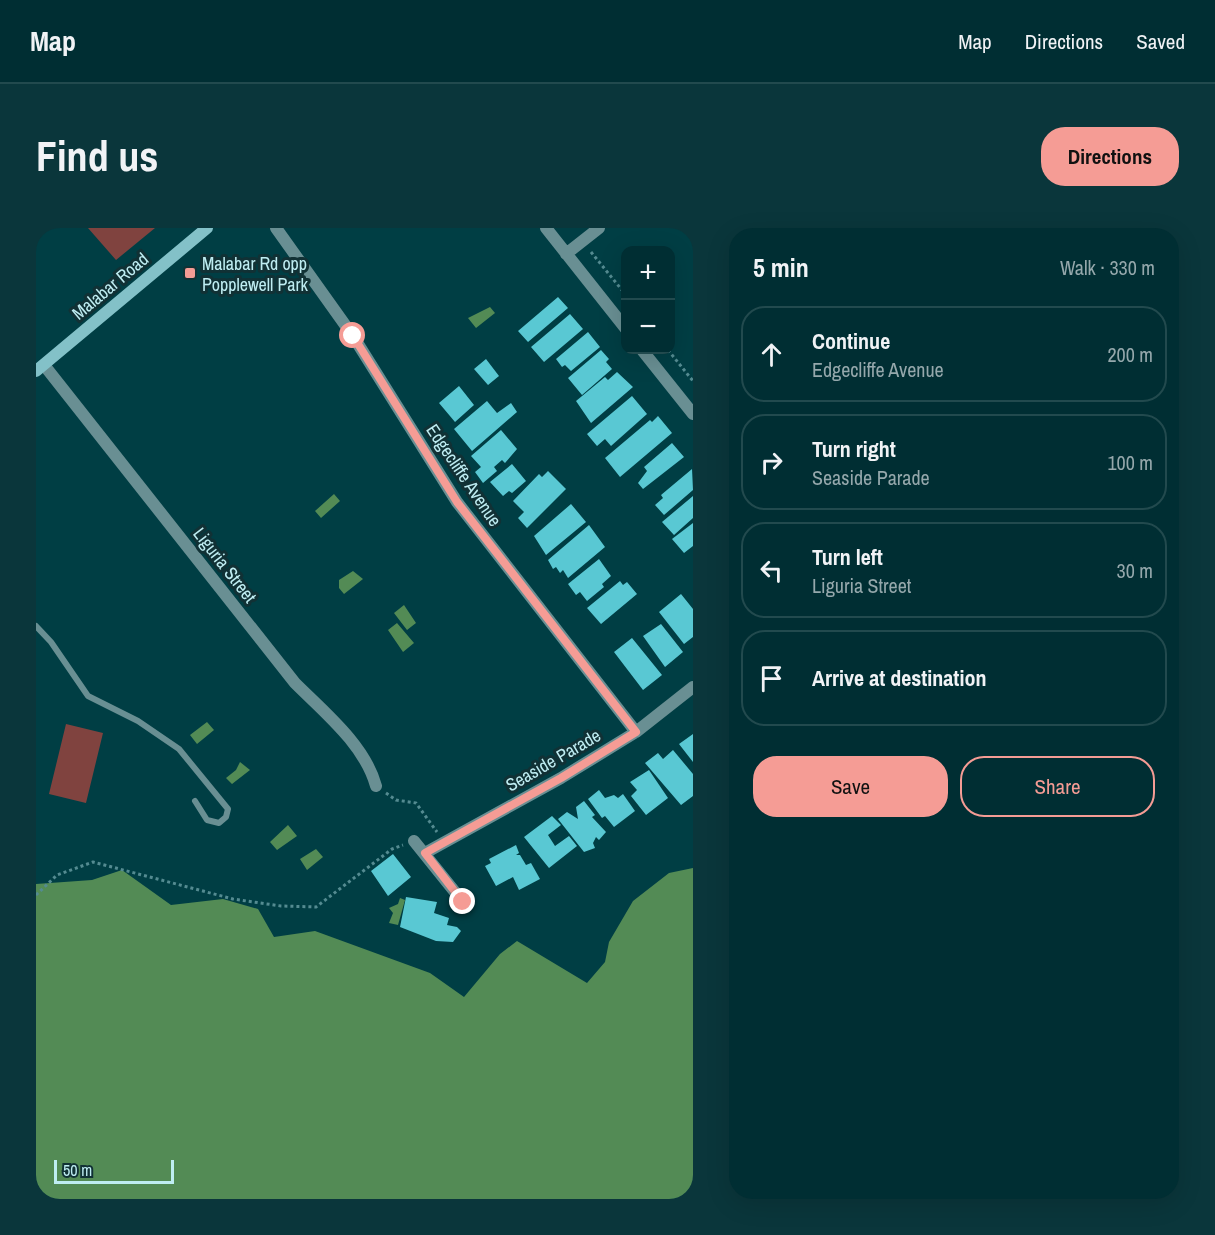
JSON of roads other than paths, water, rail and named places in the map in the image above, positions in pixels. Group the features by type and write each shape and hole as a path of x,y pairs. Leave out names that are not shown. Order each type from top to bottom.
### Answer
{"main road":[{"name":"Malabar Road","path":"40,368 207,228"}],"street":[{"name":"Edgecliffe Avenue","path":"276,228 353,336 457,502 636,732"},
{"path":"546,228 621,323"},
{"path":"566,254 599,228"},
{"path":"645,354 693,414"},
{"name":"Liguria Street","path":"40,368 295,683 372,770 376,786"},
{"name":"Seaside Parade","path":"425,853 444,840 561,778 636,732 693,687"},
{"path":"414,841 463,902"}],"lane":[{"path":"36,626 51,642 88,696 138,721 179,749 228,808 226,817 219,823 207,820 195,801"}],"place":[{"name":"Malabar Rd opp Popplewell Park","path":"190,273"}]}
